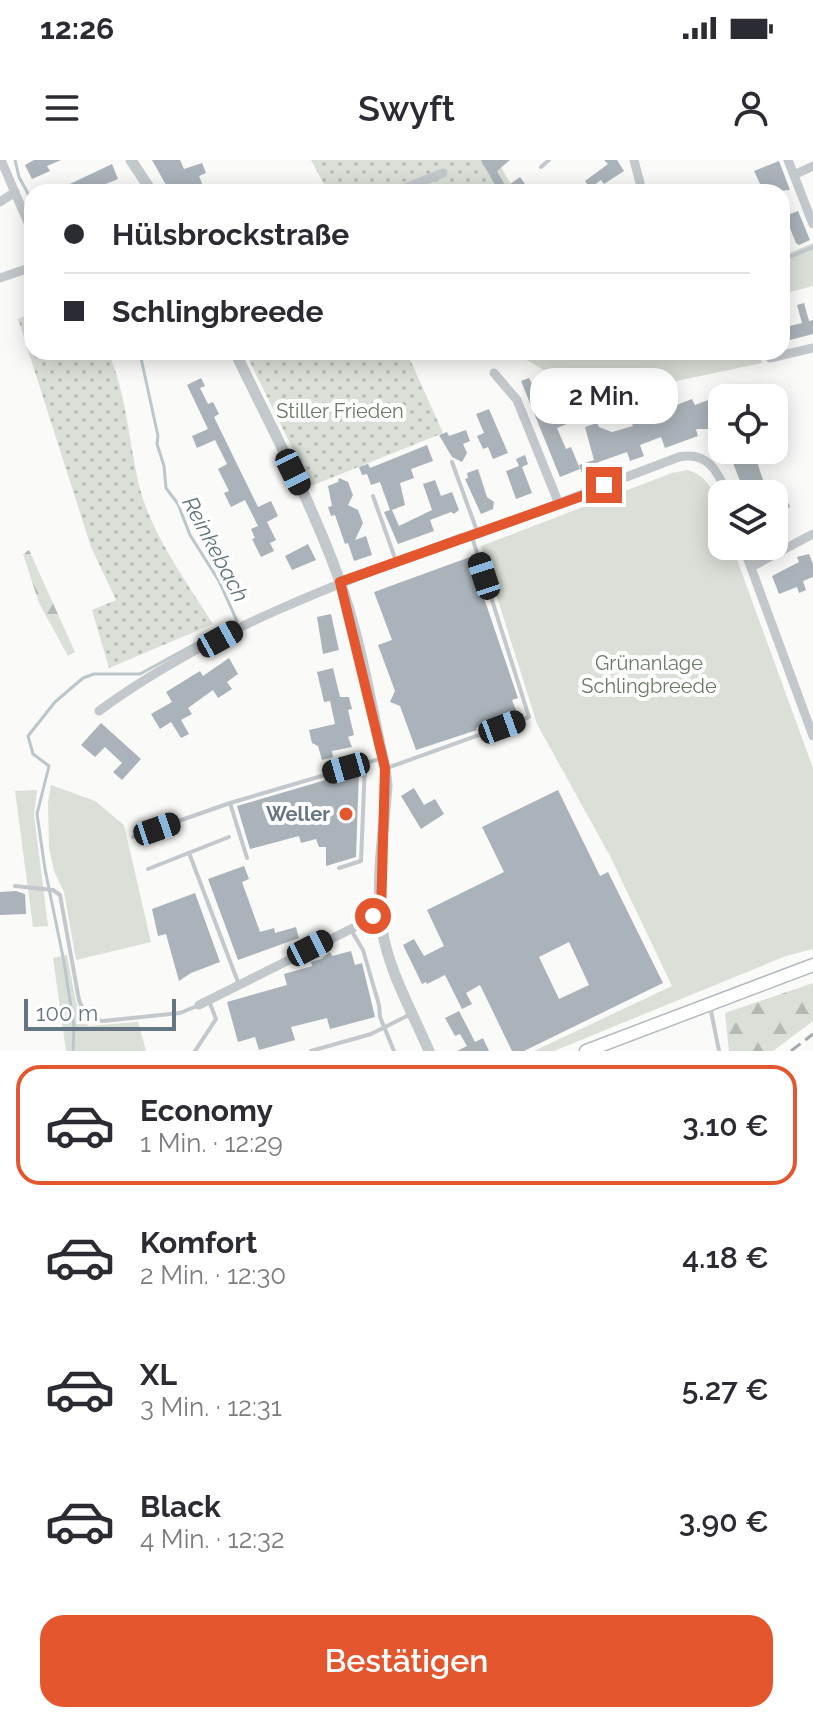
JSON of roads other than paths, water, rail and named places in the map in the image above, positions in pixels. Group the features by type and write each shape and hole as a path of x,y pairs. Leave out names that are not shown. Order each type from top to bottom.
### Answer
{"main road":[{"path":"586,1051 813,965"},
{"path":"605,1051 647,1029"}],"street":[{"path":"1,160 24,213"},
{"path":"131,160 147,184"},
{"path":"634,160 640,183"},
{"path":"788,160 813,224"},
{"path":"794,175 813,166"},
{"path":"415,184 443,173"},
{"path":"0,202 15,192"},
{"path":"0,278 24,270"},
{"path":"790,351 813,348"},
{"path":"239,360 319,527 340,582 384,763 381,914 391,963 429,1051"},
{"path":"494,373 517,400 559,504"},
{"path":"99,711 148,678 244,625 396,561 690,455 714,466 720,480"},
{"path":"751,567 813,534"},
{"path":"748,560 813,736"},
{"path":"204,1003 381,914"}],"lane":[{"path":"541,167 549,160"},
{"path":"790,257 813,247"},
{"path":"133,837 230,803 365,763 384,763 529,717 452,462"},
{"path":"373,496 396,561"},
{"path":"339,868 361,861 365,763"},
{"path":"230,803 247,858"},
{"path":"148,869 229,837"},
{"path":"189,853 239,984"},
{"path":"15,886 44,888 60,895 84,1013 92,1019 103,1021 180,1013 204,1003 216,1019 195,1051"},
{"path":"350,928 363,950 384,1028 394,1051"},
{"path":"709,1003 719,1051"},
{"path":"311,1051 371,1034 413,1013"}],"waterway":[{"name":"Reinkebach","path":"15,160 24,186"},
{"name":"Reinkebach","path":"73,1051 74,1026 37,814 49,766 33,754 28,736 55,702 83,678 94,674 140,674 237,621 219,581 190,535 178,504 166,488 141,360"}],"railway":[{"path":"791,1051 813,1034"}],"place":[{"name":"Weller","path":"346,814"}],"park label":[{"name":"Stiller Frieden","path":"340,411"},
{"name":"Grünanlage Schlingbreede","path":"649,674"}]}
